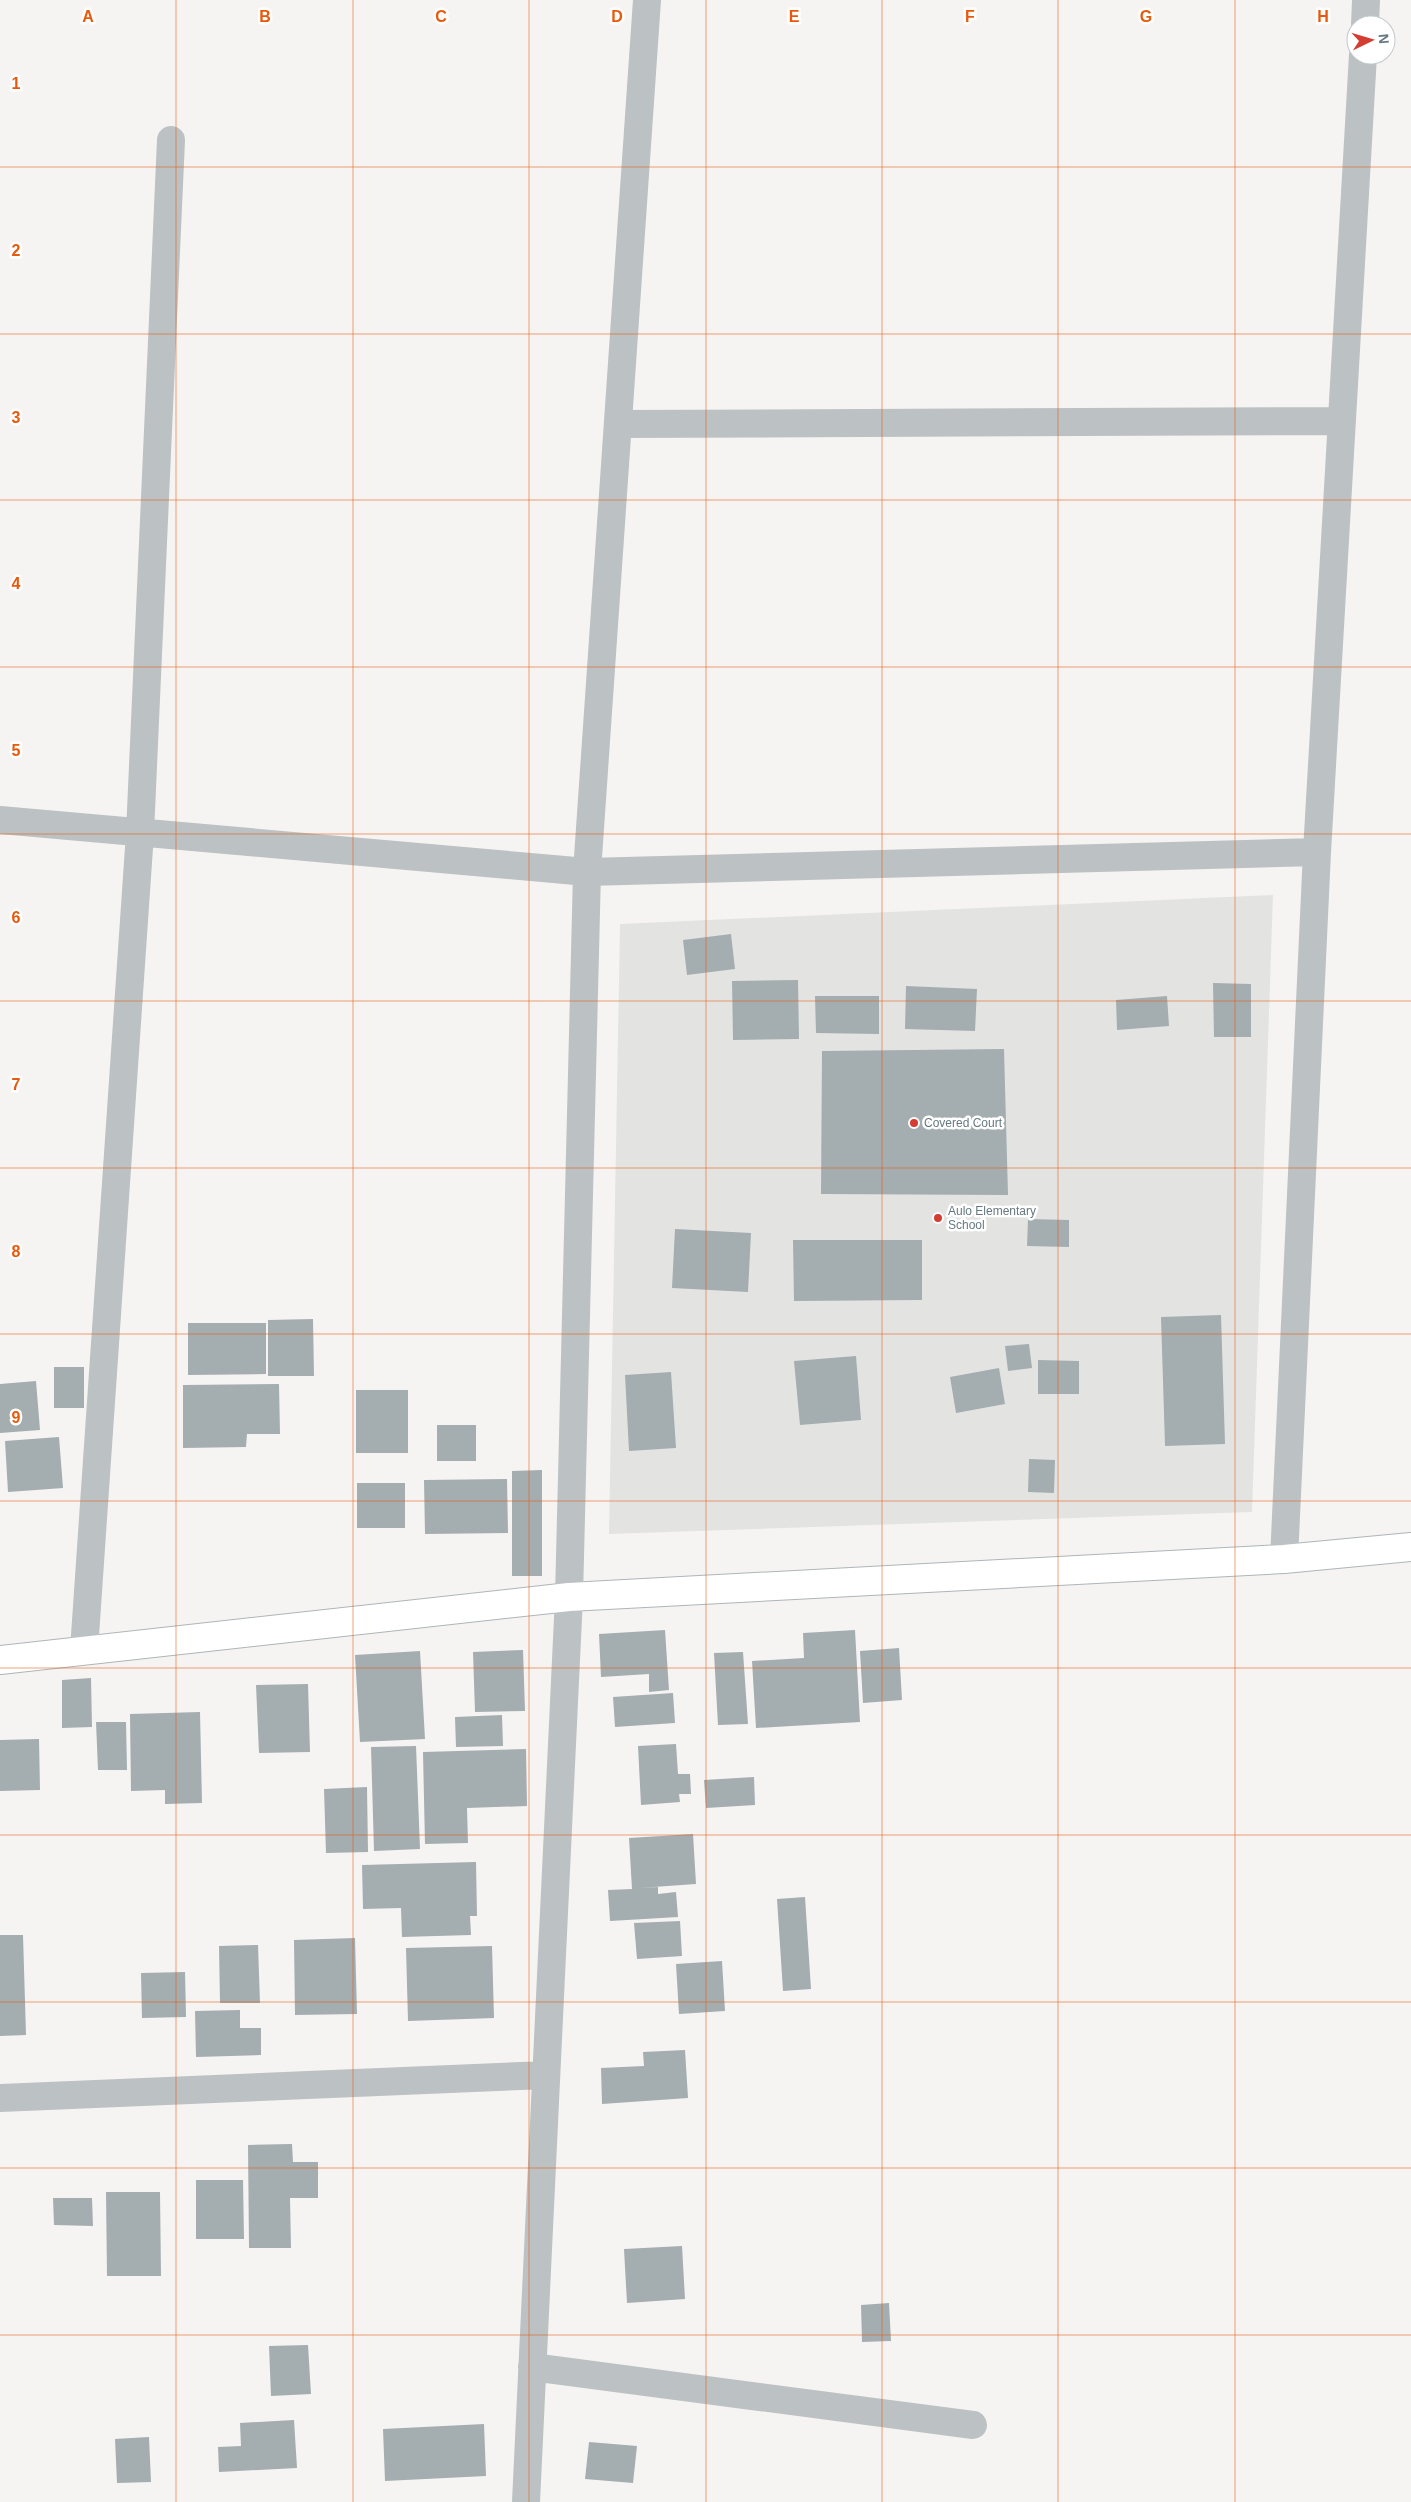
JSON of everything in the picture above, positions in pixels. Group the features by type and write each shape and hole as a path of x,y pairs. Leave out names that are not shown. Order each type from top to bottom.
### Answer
{"street":[{"path":"526,2502 569,1597 587,872 647,0"},
{"path":"1365,15 1366,0"},
{"path":"1284,1559 1317,852 1362,65"},
{"path":"84,1650 140,833 171,140"},
{"path":"618,424 1342,421"},
{"path":"0,820 587,872 1317,852"},
{"path":"0,1660 569,1597 1284,1559 1411,1547"},
{"path":"0,2098 546,2074"},
{"path":"532,2367 973,2425"}],"shaded area":[{"name":"Aulo Elementary School","path":"1273,895 1252,1512 609,1534 620,924"}],"building":[{"path":"731,934 735,969 687,975 683,940"},
{"path":"798,980 799,1039 733,1040 732,981"},
{"path":"1213,983 1251,984 1251,1037 1214,1037"},
{"path":"906,986 977,989 975,1031 905,1029"},
{"path":"815,996 879,996 879,1034 816,1033"},
{"path":"1167,996 1169,1026 1117,1030 1116,1000"},
{"name":"Covered Court","path":"1004,1049 1008,1195 821,1194 822,1051"},
{"path":"1028,1219 1069,1220 1069,1247 1027,1246"},
{"path":"675,1229 751,1233 748,1292 672,1288"},
{"path":"793,1240 922,1240 922,1300 794,1301"},
{"path":"1221,1315 1225,1444 1165,1446 1161,1317"},
{"path":"313,1319 314,1376 268,1376 268,1320"},
{"path":"188,1323 266,1323 266,1374 188,1375"},
{"path":"1029,1344 1032,1368 1008,1371 1005,1346"},
{"path":"856,1356 861,1420 800,1425 794,1361"},
{"path":"1038,1360 1079,1361 1079,1394 1038,1394"},
{"path":"54,1367 84,1367 84,1408 54,1408"},
{"path":"999,1368 1005,1404 956,1413 950,1377"},
{"path":"671,1372 676,1448 629,1451 625,1375"},
{"path":"36,1381 40,1430 0,1433 0,1384"},
{"path":"279,1384 280,1434 247,1434 246,1447 183,1448 183,1385"},
{"path":"356,1390 408,1390 408,1453 356,1453"},
{"path":"437,1425 476,1425 476,1461 437,1461"},
{"path":"59,1437 63,1488 8,1492 5,1441"},
{"path":"1029,1459 1055,1460 1054,1493 1028,1492"},
{"path":"542,1470 542,1576 512,1576 512,1471"},
{"path":"507,1479 508,1533 425,1534 424,1480"},
{"path":"357,1483 405,1483 405,1528 357,1528"},
{"path":"665,1630 669,1690 649,1692 649,1674 601,1677 599,1634"},
{"path":"855,1630 860,1722 756,1728 752,1661 804,1658 803,1633"},
{"path":"899,1648 902,1700 863,1703 860,1651"},
{"path":"523,1650 525,1711 475,1712 473,1652"},
{"path":"420,1651 425,1739 360,1742 355,1655"},
{"path":"743,1652 748,1724 718,1725 714,1653"},
{"path":"91,1678 92,1727 62,1728 62,1680"},
{"path":"308,1684 310,1752 259,1753 256,1685"},
{"path":"673,1693 675,1723 615,1727 613,1697"},
{"path":"200,1712 202,1803 165,1804 165,1790 131,1791 130,1714"},
{"path":"502,1715 503,1746 456,1747 455,1717"},
{"path":"96,1722 126,1722 127,1770 98,1770"},
{"path":"39,1739 40,1790 0,1791 0,1740"},
{"path":"676,1744 678,1774 690,1774 691,1794 679,1794 680,1802 641,1805 638,1746"},
{"path":"416,1746 420,1849 374,1851 371,1747"},
{"path":"526,1749 527,1806 467,1808 468,1843 425,1844 423,1752"},
{"path":"754,1777 755,1805 706,1808 704,1780"},
{"path":"367,1787 368,1852 326,1853 324,1789"},
{"path":"693,1834 696,1884 639,1888 658,1887 658,1894 676,1892 678,1917 610,1921 608,1890 632,1889 629,1838"},
{"path":"476,1862 477,1916 470,1916 471,1935 402,1937 401,1908 363,1909 362,1865"},
{"path":"805,1897 811,1989 783,1991 777,1899"},
{"path":"680,1921 682,1956 637,1959 634,1923"},
{"path":"0,1935 23,1935 26,2035 0,2036"},
{"path":"355,1938 357,2014 295,2015 294,1940"},
{"path":"258,1945 260,2003 220,2003 219,1946"},
{"path":"492,1946 494,2018 408,2021 406,1948"},
{"path":"722,1961 725,2011 679,2014 676,1964"},
{"path":"185,1972 186,2017 142,2018 141,1973"},
{"path":"240,2010 240,2028 261,2028 261,2055 196,2057 195,2011"},
{"path":"685,2050 688,2098 602,2104 601,2068 644,2066 643,2052"},
{"path":"292,2144 293,2162 318,2162 318,2198 290,2198 291,2248 249,2248 248,2145"},
{"path":"196,2180 243,2180 244,2239 196,2239"},
{"path":"106,2192 160,2192 161,2276 107,2276"},
{"path":"53,2198 92,2198 93,2226 54,2225"},
{"path":"682,2246 685,2299 627,2303 624,2249"},
{"path":"889,2303 891,2341 862,2342 861,2305"},
{"path":"308,2345 311,2394 271,2396 269,2346"},
{"path":"294,2420 297,2468 219,2472 218,2447 241,2446 240,2423"},
{"path":"484,2424 486,2476 385,2481 383,2429"},
{"path":"149,2437 151,2482 117,2483 115,2439"},
{"path":"589,2442 637,2446 633,2483 585,2479"}],"place":[{"name":"Covered Court","path":"914,1123"},
{"name":"Aulo Elementary School","path":"938,1218"}]}
